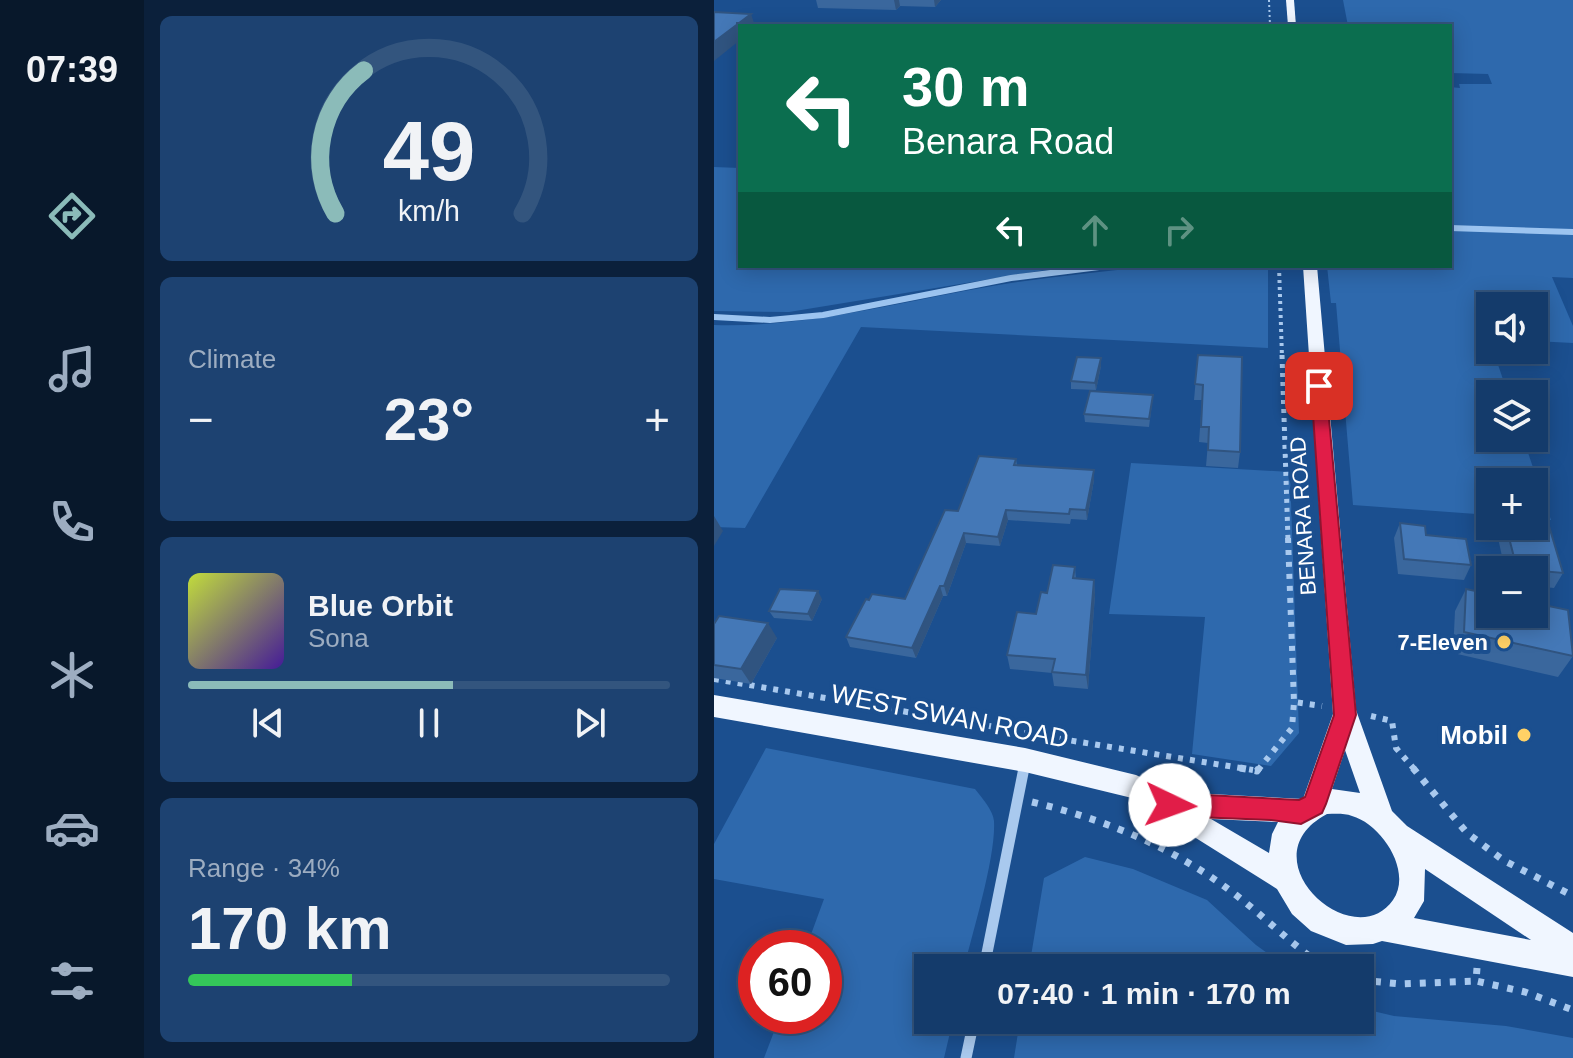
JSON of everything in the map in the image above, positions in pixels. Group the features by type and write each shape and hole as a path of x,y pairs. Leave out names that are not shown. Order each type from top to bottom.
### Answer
{"main road":[{"path":"1290,0 1292,24"},
{"name":"BENARA ROAD","path":"1310,268 1344,712 1391,826"},
{"name":"WEST SWAN ROAD","path":"714,706 1025,760 1136,787 1287,879"},
{"name":"BENARA ROAD","path":"1308,808 1344,712"},
{"path":"1573,950 1351,802 1331,800 1308,808 1289,826 1283,845 1287,879 1304,907 1322,922 1352,932 1383,927 1573,962"},
{"name":"WEST SWAN ROAD","path":"1170,805 1308,808"},
{"path":"1383,927 1404,908 1413,881 1410,858 1391,826"}],"street":[{"path":"987,954 1025,760"},
{"path":"966,1058 971,1034"}],"path":[{"path":"1269,0 1270,24"},
{"path":"1020,732 1257,771 1292,728 1294,702 1279,268"},
{"path":"714,679 1004,729"},
{"path":"1294,702 1392,721 1396,748 1467,833 1503,860 1573,896"},
{"path":"1017,799 1087,814 1165,848 1236,895 1304,954"},
{"path":"1374,981 1401,984 1476,981"}],"shaded area":[{"path":"1343,0 1573,0 1573,278 1552,277 1573,326 1573,343 1548,342 1548,292 1476,292 1476,364 1498,364 1503,380 1476,380 1476,452 1528,452 1533,468 1476,468 1476,514 1353,505 1336,303 1331,303 1327,268 1452,268 1452,87 1460,88 1459,84 1492,84 1488,74 1452,73 1452,24 1348,24"},
{"path":"714,167 738,168 738,268 1058,268 789,312 714,311"},
{"path":"1135,268 1268,268 1268,348 861,327 745,528 714,527 714,325 752,325 826,317 1011,283"},
{"path":"1131,463 1290,472 1299,733 1271,766 1192,754 1205,617 1109,614"},
{"path":"766,748 975,789 993,817 994,836 968,954 914,954 914,1034 950,1034 944,1058 764,1058 773,1034 842,1034 842,930 813,930 824,899 714,879 714,844"},
{"path":"1085,857 1133,869 1207,900 1269,954 1031,954 1044,878"},
{"path":"1374,1011 1394,1016 1506,1026 1573,1038 1573,1058 1014,1058 1018,1034 1374,1034"}],"building":[{"path":"714,12 751,14 714,42"},
{"path":"1198,355 1242,357 1240,452 1208,450 1209,427 1201,427 1203,385 1195,384"},
{"path":"1077,357 1101,358 1095,383 1071,381"},
{"path":"1090,391 1153,395 1149,419 1084,414"},
{"path":"979,456 1016,459 1014,465 1094,470 1086,510 1070,509 1069,514 1006,510 998,537 964,533 944,586 940,586 912,648 846,637 866,599 869,600 872,594 905,599 945,510 958,511"},
{"path":"1400,523 1425,526 1426,535 1466,539 1471,565 1404,559"},
{"path":"1549,526 1563,573 1548,572 1548,556 1514,556 1510,540 1548,540"},
{"path":"1053,565 1075,567 1073,578 1094,580 1086,675 1052,672 1055,659 1007,655 1017,612 1036,614 1041,592 1047,593"},
{"path":"780,589 818,591 808,614 769,611"},
{"path":"1466,589 1476,591 1476,628 1548,628 1548,606 1568,610 1573,656 1464,632"},
{"path":"719,616 768,623 741,669 714,665 714,624"}],"waterway":[{"path":"1452,228 1573,232"},
{"path":"714,317 770,320 823,315 1011,278 1091,268"}],"place":[{"name":"7-Eleven","path":"1504,642"},
{"name":"Mobil","path":"1524,735"}],"route":[{"path":"1170,805 1301,812 1314,804 1334,739 1345,715 1319,386"}]}
